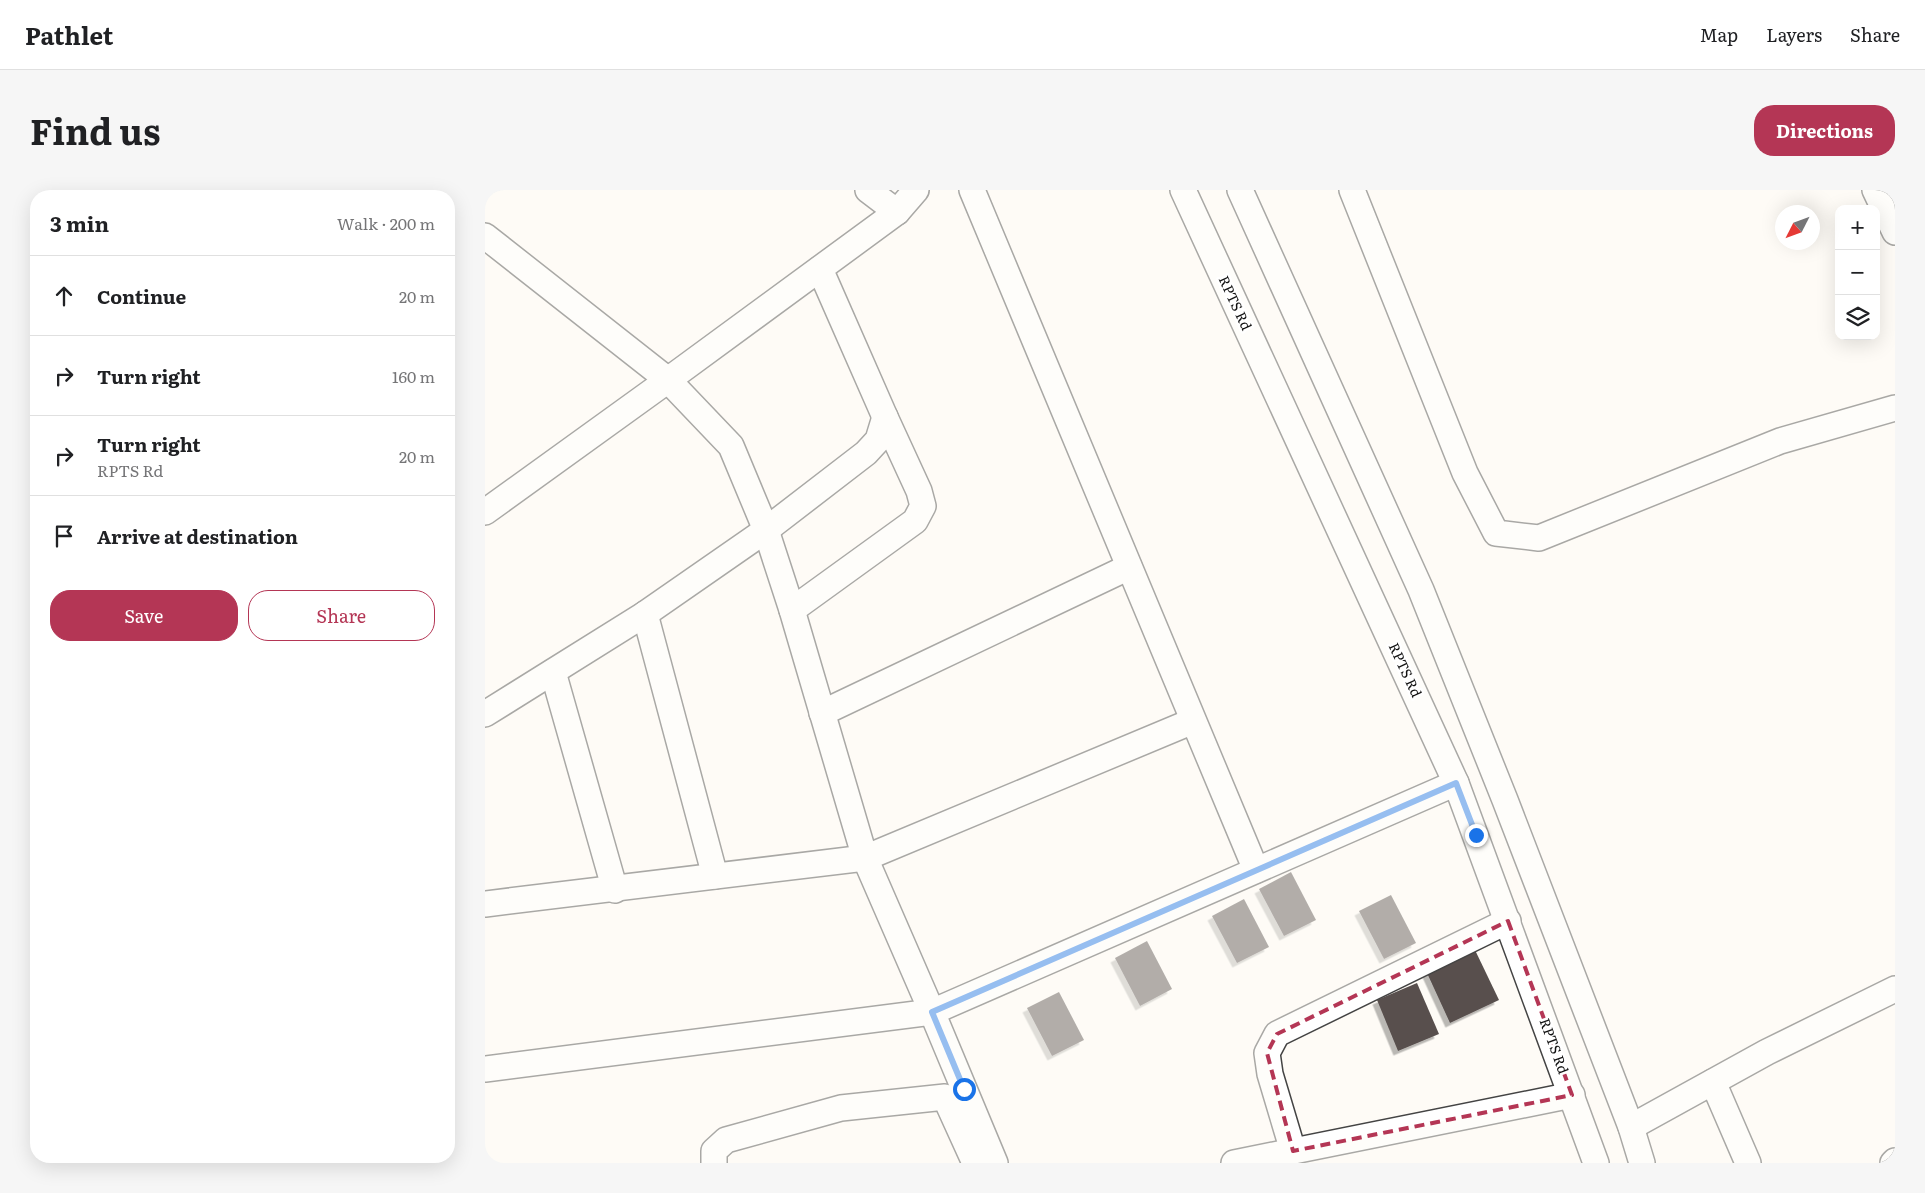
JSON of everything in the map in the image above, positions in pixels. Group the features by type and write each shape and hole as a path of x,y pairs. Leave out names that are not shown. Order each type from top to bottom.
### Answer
{"street":[{"path":"868,190 897,212"},
{"path":"485,512 669,380 897,212 916,190"},
{"path":"971,190 1255,870"},
{"name":"RPTS Rd","path":"1183,190 1456,783 1507,921 1563,1097 1596,1163"},
{"path":"1240,190 1421,590 1505,800 1631,1127 1642,1163"},
{"path":"1352,190 1465,473 1496,533 1539,538 1780,441 1895,408"},
{"path":"1875,190 1895,232"},
{"path":"485,236 669,380 731,446 766,530 792,610 865,858 932,1012 975,1163"},
{"path":"792,610 915,521 923,506 919,491 820,269"},
{"path":"485,714 645,614 766,530 867,453 878,440 885,417"},
{"path":"822,713 1129,567"},
{"path":"645,614 715,876"},
{"path":"553,672 615,890"},
{"path":"485,904 615,890 865,858 1193,720"},
{"path":"485,1069 932,1012 1456,783"},
{"path":"1293,1151 1270,1074 1267,1053 1277,1034 1507,921"},
{"path":"1631,1127 1767,1052 1895,989"},
{"path":"1713,1082 1748,1163"},
{"path":"714,1163 714,1151 726,1140 841,1108 945,1097 961,1109 995,1163"},
{"path":"1241,1162 1563,1097"},
{"path":"1241,1162 1514,1107"}],"highlighted area":[{"path":"1508,921 1572,1095 1293,1151 1267,1053 1277,1034"}],"building":[{"path":"1291,872 1316,920 1284,936 1259,889"},
{"path":"1391,895 1416,943 1384,959 1359,911"},
{"path":"1244,899 1269,947 1237,963 1212,916"},
{"path":"1147,941 1172,989 1140,1006 1115,958"},
{"path":"1475,950 1499,1000 1450,1023 1427,973"},
{"path":"1417,983 1439,1034 1398,1051 1377,1000"},
{"path":"1059,992 1084,1040 1052,1056 1027,1008"}],"route":[{"path":"964,1089 932,1012 1456,783 1476,835"}]}
